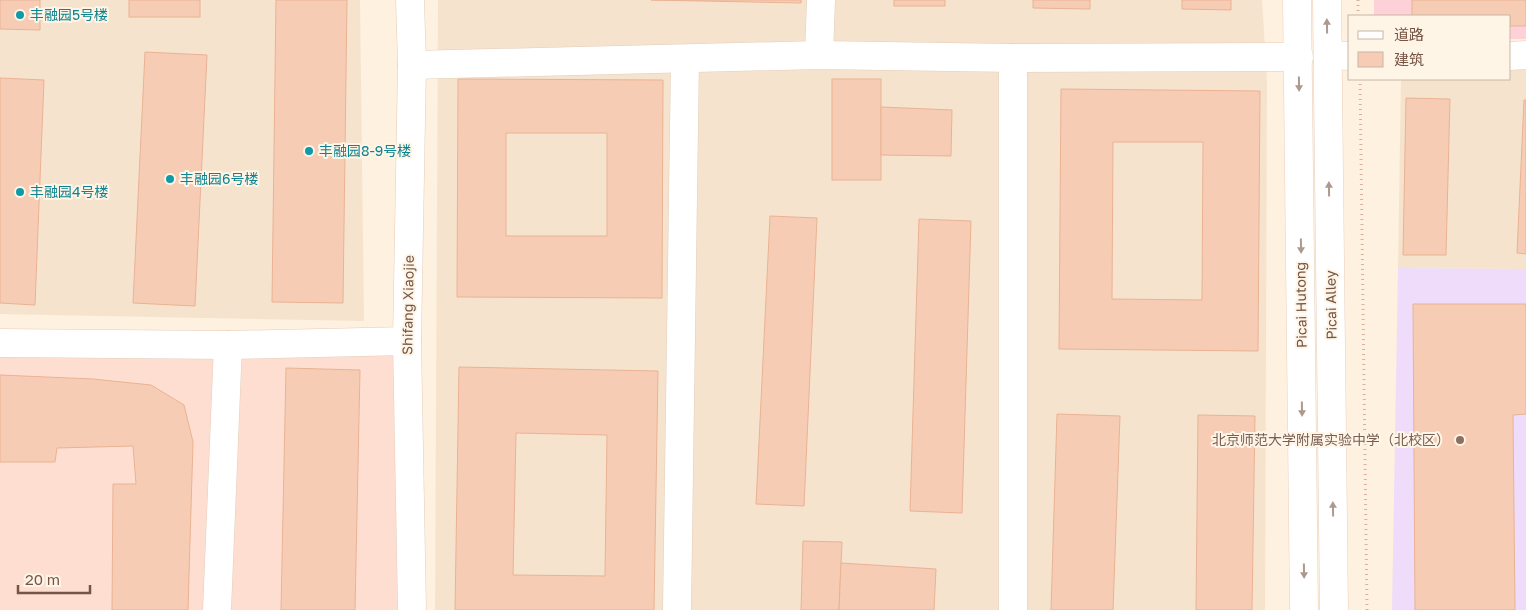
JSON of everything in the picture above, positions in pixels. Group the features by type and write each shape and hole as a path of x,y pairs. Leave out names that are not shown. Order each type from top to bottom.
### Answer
{"street":[{"name":"Shifang Xiaojie","path":"410,0 412,65 407,341 412,610"},
{"path":"819,55 821,0"},
{"name":"Picai Hutong","path":"1297,0 1304,610"},
{"name":"Picai Alley","path":"1327,0 1339,55 1334,610"},
{"path":"412,65 819,55 1013,58 1299,57"},
{"path":"1511,56 1526,56"},
{"path":"1013,58 1013,610"},
{"path":"678,610 685,59"},
{"path":"0,343 228,345 407,341"},
{"path":"217,610 228,345"}],"path":[{"path":"1358,0 1358,15"},
{"path":"1360,80 1367,610"}],"shaded area":[{"path":"0,0 360,0 364,321 0,314"},
{"path":"438,0 1262,0 1267,81 1265,610 435,610"},
{"path":"1374,0 1526,0 1526,39 1511,39 1511,15 1374,15"},
{"path":"1511,70 1526,70 1526,269 1398,268 1401,80 1511,80"},
{"name":"北京师范大学附属实验中学（北校区）","path":"1398,268 1526,269 1526,610 1392,610"},
{"path":"0,341 407,341 412,610 0,610"}],"building":[{"name":"丰融园5号楼","path":"0,0 40,0 40,30 0,29"},
{"path":"129,0 200,0 200,17 129,17"},
{"name":"丰融园8-9号楼","path":"276,0 347,0 343,303 272,302"},
{"path":"651,0 801,0 801,3"},
{"path":"894,0 945,0 945,6 894,6"},
{"path":"1033,0 1090,0 1090,9 1033,8"},
{"path":"1182,0 1231,0 1231,10 1182,9"},
{"path":"1412,0 1526,0 1526,26 1511,26 1511,15 1412,15"},
{"name":"丰融园6号楼","path":"145,52 207,55 195,306 133,303"},
{"name":"丰融园4号楼","path":"0,78 44,80 35,305 0,303"},
{"path":"458,79 663,80 662,298 457,297","holes":["506,133 607,133 607,236 506,236"]},
{"path":"832,79 881,79 881,180 832,180"},
{"path":"1061,89 1260,91 1258,351 1059,349","holes":["1113,142 1203,142 1202,300 1112,299"]},
{"path":"1406,98 1450,99 1446,255 1403,255"},
{"path":"1524,100 1526,100 1526,254 1517,253"},
{"path":"881,107 952,110 951,156 881,155"},
{"path":"770,216 817,218 804,506 756,504"},
{"path":"919,219 971,221 962,513 910,511"},
{"name":"北京师范大学附属实验中学（北校区）","path":"1413,304 1526,304 1526,414 1513,415 1515,610 1415,610"},
{"path":"459,367 658,371 654,610 455,610","holes":["516,433 607,435 605,576 513,575"]},
{"path":"286,368 360,370 355,610 281,610"},
{"path":"0,375 93,379 151,385 184,405 193,442 188,610 112,610 113,484 136,484 133,446 57,448 55,462 0,462"},
{"path":"1057,414 1120,416 1113,610 1051,610"},
{"path":"1198,415 1255,416 1252,610 1196,610"},
{"path":"803,541 842,542 839,610 801,610"},
{"path":"841,563 936,569 934,610 839,610"}],"place":[{"name":"丰融园5号楼","path":"20,15"},
{"name":"丰融园8-9号楼","path":"309,151"},
{"name":"丰融园6号楼","path":"170,179"},
{"name":"丰融园4号楼","path":"20,192"},
{"name":"北京师范大学附属实验中学（北校区）","path":"1460,440"}]}
